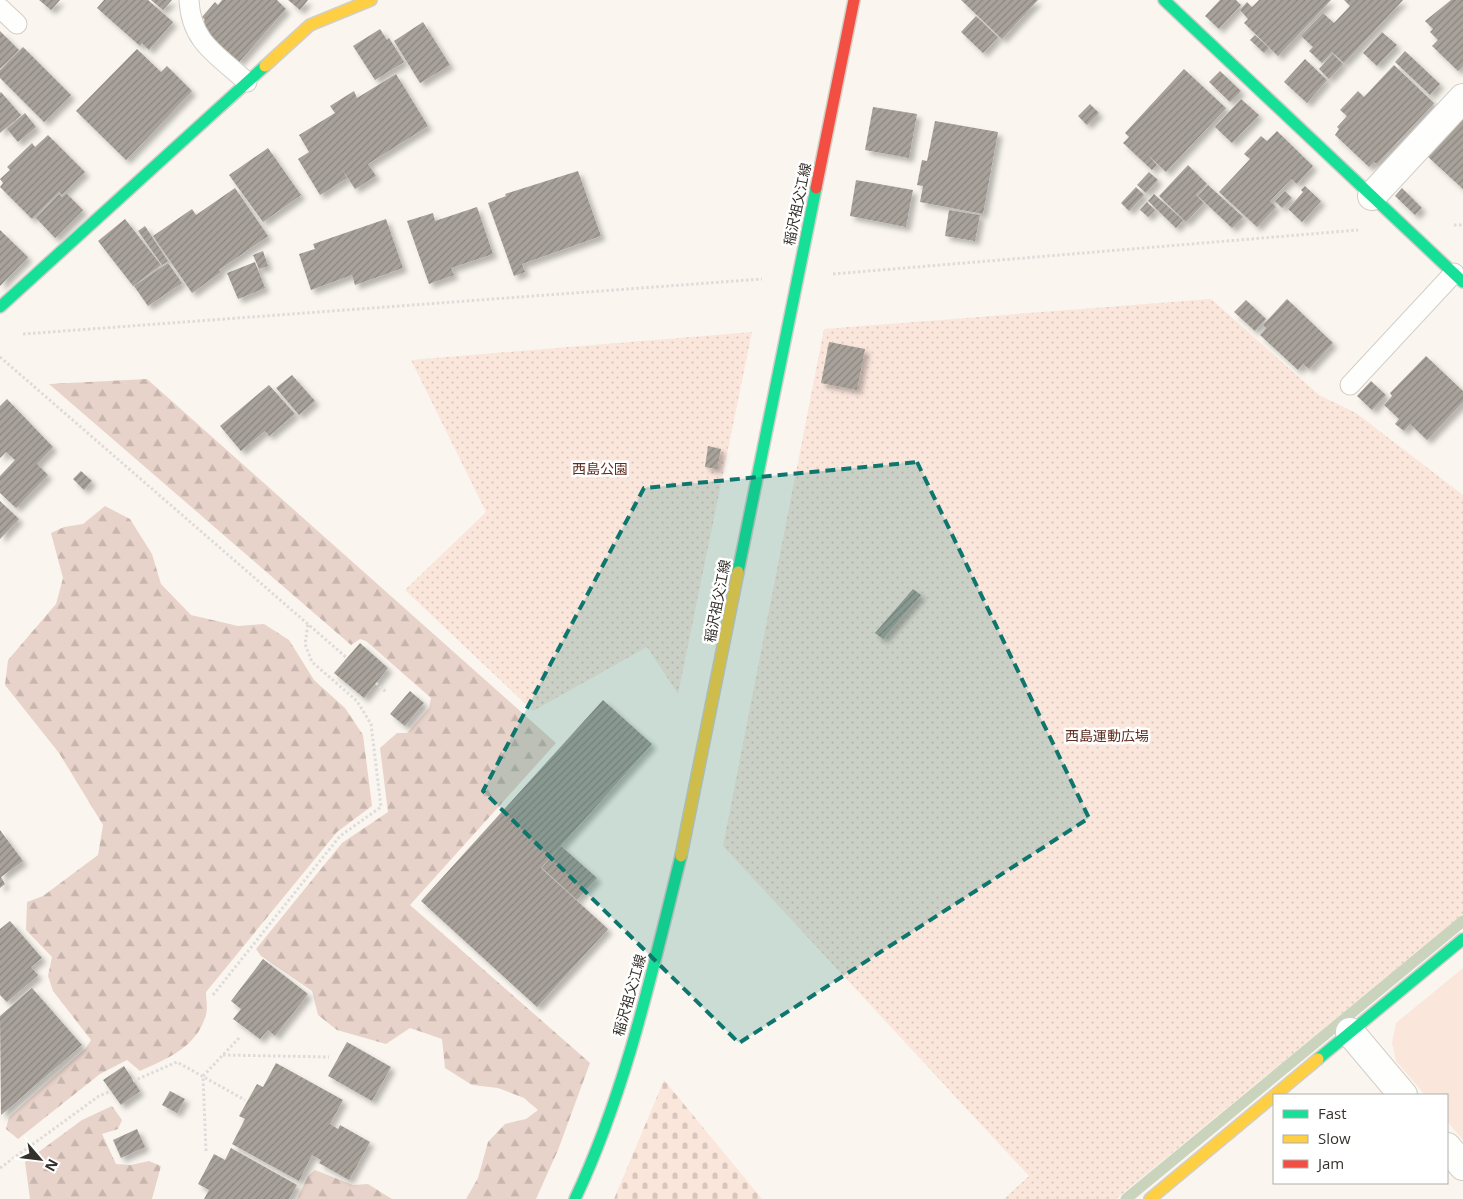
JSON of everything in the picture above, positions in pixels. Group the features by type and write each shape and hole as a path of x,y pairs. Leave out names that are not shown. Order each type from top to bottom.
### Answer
{"street":[{"path":"0,307 310,25 330,0"},
{"path":"310,25 371,0"},
{"name":"稲沢祖父江線","path":"575,1199 598,1150 646,997 682,852 854,0"},
{"path":"1176,4 1372,196 1404,226 1460,273"},
{"path":"1372,196 1463,98"},
{"path":"1276,1094 1463,939"},
{"path":"1350,1032 1402,1094"},
{"path":"1150,1199 1273,1096"},
{"path":"1448,1148 1463,1166"}],"lane":[{"path":"189,0 190,18 198,36 247,82"},
{"path":"0,8 17,24"},
{"path":"1350,385 1460,273"}],"path":[{"path":"20,334 798,277 1404,226 1463,225"},
{"path":"0,357 347,658"},
{"path":"213,995 340,836 381,807 371,724 357,701 312,662 305,644 308,624"},
{"path":"376,683 386,692"},
{"path":"206,1150 203,1076 240,1037"},
{"path":"223,1055 329,1056"},
{"path":"133,1081 177,1062 245,1100"},
{"path":"0,1168 99,1096 111,1091"}],"highlighted area":[{"path":"917,462 1089,818 739,1043 483,791 644,488"}],"green space":[{"name":"西島運動広場","path":"1211,299 1319,395 1356,413 1463,495 1463,914 1116,1199 1004,1199 1029,1176 723,846 824,329"},
{"name":"西島公園","path":"752,332 678,694 647,647 533,711 405,590 486,512 411,360"},
{"path":"147,379 556,743 410,905 590,1063 558,1150 536,1199 466,1199 478,1178 488,1142 505,1124 526,1119 538,1110 524,1098 498,1088 472,1085 445,1068 442,1039 410,1028 386,1044 337,1030 318,1015 312,991 261,956 256,949 342,843 388,812 380,748 397,733 407,733 429,708 431,698 366,641 360,639 351,645 49,384"},
{"path":"105,506 130,519 152,554 161,584 191,615 238,626 264,624 289,640 314,680 345,708 363,735 372,806 337,832 206,992 206,1015 195,1036 188,1044 171,1056 140,1071 127,1060 100,1074 18,1139 6,1129 9,1117 86,1048 91,1040 53,991 48,976 52,957 26,930 27,902 43,896 98,855 103,825 59,753 5,685 8,660 56,604 63,578 51,533 64,527 83,524"},
{"path":"1463,968 1463,1140 1448,1122 1448,1094 1424,1094 1396,1061 1392,1043 1396,1023"},
{"path":"664,1080 762,1199 614,1199"},
{"path":"112,1106 122,1120 118,1129 102,1134 116,1164 131,1165 149,1161 161,1166 152,1199 30,1199 25,1162 82,1120"},
{"path":"315,1170 353,1185 368,1184 392,1199 297,1199 308,1176"}],"building":[{"path":"39,0 60,0 51,10"},
{"path":"104,0 148,0 173,22 149,50 142,43 140,46 97,8"},
{"path":"151,0 172,0 163,10"},
{"path":"222,0 277,0 286,9 239,62 199,26 205,20 202,17 215,2 218,5"},
{"path":"288,0 308,0 300,10"},
{"path":"961,0 1038,0 1002,39"},
{"path":"1220,0 1236,0 1241,5 1219,29 1205,16"},
{"path":"1259,0 1331,0 1278,56 1244,23 1248,19 1240,10 1247,2 1252,7"},
{"path":"1344,0 1403,0 1344,63 1332,52 1322,63 1309,51 1313,47 1301,36 1323,13 1334,23 1350,6"},
{"path":"1451,0 1463,0 1463,66 1458,71 1432,46 1438,40 1430,32 1433,29 1425,21"},
{"path":"976,16 998,37 983,53 961,32"},
{"path":"423,22 450,65 420,83 394,41"},
{"path":"380,29 387,40 389,38 404,62 375,80 353,46"},
{"path":"0,31 19,50 0,69"},
{"path":"1382,32 1397,45 1377,66 1363,53"},
{"path":"1255,35 1269,48 1264,53 1250,40"},
{"path":"23,47 71,95 44,122 0,78 0,70"},
{"path":"137,49 161,72 167,66 192,91 126,160 76,111"},
{"path":"1405,51 1440,84 1430,95 1395,62"},
{"path":"1333,54 1343,64 1329,79 1319,69"},
{"path":"1305,59 1327,80 1307,103 1284,82"},
{"path":"1394,65 1434,103 1377,164 1374,162 1369,167 1335,135 1339,129 1337,127 1347,116 1340,110 1358,91 1364,97"},
{"path":"1184,69 1226,108 1166,172 1147,154 1157,165 1152,170 1123,143 1129,137 1125,133"},
{"path":"1220,71 1241,91 1230,102 1209,82"},
{"path":"396,74 428,126 368,164 376,176 355,189 342,169 347,178 320,195 298,159 309,152 299,135 335,113 330,106 354,91 357,98"},
{"path":"0,93 21,115 0,133"},
{"path":"1241,99 1259,115 1232,143 1215,127"},
{"path":"1090,104 1099,113 1087,125 1078,116"},
{"path":"873,107 917,114 909,158 865,150"},
{"path":"25,113 36,127 18,142 7,129"},
{"path":"1463,118 1463,189 1427,156"},
{"path":"935,121 998,132 983,214 920,202 923,186 917,185 922,160 927,161"},
{"path":"1277,131 1313,166 1297,184 1291,179 1270,201 1276,207 1257,227 1219,192 1250,159 1244,154 1261,136 1267,141"},
{"path":"48,135 85,172 62,195 59,192 32,219 0,187 3,183 0,179 10,170 7,167 32,143 35,147"},
{"path":"268,148 301,195 263,222 229,175"},
{"path":"1188,165 1207,184 1196,195 1204,203 1186,222 1159,196"},
{"path":"578,171 601,236 522,264 525,272 514,276 488,203 506,196 505,194"},
{"path":"1149,172 1158,180 1146,193 1137,185"},
{"path":"856,180 913,190 906,227 850,216"},
{"path":"1208,185 1243,217 1232,228 1198,196"},
{"path":"1305,186 1321,201 1302,222 1288,209 1303,192 1301,190"},
{"path":"1136,187 1144,195 1129,211 1121,203"},
{"path":"235,188 268,236 219,270 221,272 192,293 153,236 192,209 196,215"},
{"path":"1402,188 1422,208 1415,215 1395,196"},
{"path":"1285,191 1292,198 1282,208 1275,201"},
{"path":"66,193 83,210 55,238 36,218 59,194 62,197"},
{"path":"1154,194 1183,220 1176,228 1148,201"},
{"path":"1147,202 1155,210 1148,217 1140,210"},
{"path":"477,207 493,254 451,268 454,275 429,284 407,221 433,213 435,221"},
{"path":"949,210 980,215 975,241 945,236"},
{"path":"125,219 161,265 133,286 98,241"},
{"path":"386,219 403,268 355,285 352,275 311,290 299,254 315,249 313,244"},
{"path":"145,226 168,261 162,265 138,231"},
{"path":"0,230 28,257 0,286"},
{"path":"263,251 268,266 259,269 253,255"},
{"path":"255,262 265,288 238,299 227,273"},
{"path":"168,263 182,283 148,306 134,286"},
{"path":"1287,299 1333,343 1309,369 1303,364 1298,370 1260,335 1266,328 1263,325"},
{"path":"1246,300 1266,319 1255,331 1234,312"},
{"path":"829,342 865,349 857,390 821,383"},
{"path":"1426,356 1463,391 1463,402 1427,440 1410,424 1404,431 1395,424 1399,419 1384,405 1392,396 1390,393"},
{"path":"292,375 315,401 299,415 276,388"},
{"path":"1371,381 1386,395 1372,410 1357,396"},
{"path":"269,385 295,414 269,436 265,431 241,451 220,426"},
{"path":"7,399 53,447 37,464 48,475 16,508 0,493 0,476 15,460 6,452 0,458 0,406"},
{"path":"708,446 721,449 717,469 705,467"},
{"path":"81,471 92,481 84,490 73,479"},
{"path":"0,501 19,519 0,539"},
{"path":"913,589 921,595 883,639 875,633"},
{"path":"360,643 388,668 364,698 334,673"},
{"path":"410,691 424,703 405,726 390,714"},
{"path":"603,700 652,744 541,868 608,929 537,1007 421,901"},
{"path":"0,830 23,861 1,877 5,884 0,888"},
{"path":"561,846 597,878 577,900 542,868"},
{"path":"10,921 42,958 31,967 38,975 7,1002 0,995 0,929"},
{"path":"263,959 308,994 275,1036 268,1030 260,1039 233,1019 241,1009 231,1001"},
{"path":"32,988 82,1045 1,1115 0,1016"},
{"path":"347,1042 391,1067 372,1101 328,1076"},
{"path":"276,1063 343,1100 330,1124 338,1129 340,1125 370,1142 349,1180 319,1163 321,1160 312,1155 299,1181 232,1144 245,1119 239,1116 257,1084 263,1087"},
{"path":"124,1066 140,1091 121,1105 103,1080"},
{"path":"170,1091 185,1099 177,1113 162,1105"},
{"path":"137,1129 145,1147 121,1158 113,1140"},
{"path":"231,1148 297,1185 289,1199 204,1199 209,1190 198,1184 214,1154 225,1160"}],"waterway":[{"path":"1126,1199 1463,921"}],"traffic: fast":[{"path":"1164,0 1463,282"},
{"path":"0,307 265,66"},
{"path":"738,572 816,188"},
{"path":"575,1199 593,1158 623,1074 648,987 681,856"},
{"path":"1318,1059 1463,939"}],"traffic: slow":[{"path":"265,66 310,25 371,0"},
{"path":"681,856 738,572"},
{"path":"1276,1094 1318,1059"},
{"path":"1150,1199 1273,1096"}],"traffic: jam":[{"path":"816,188 854,0"}]}
